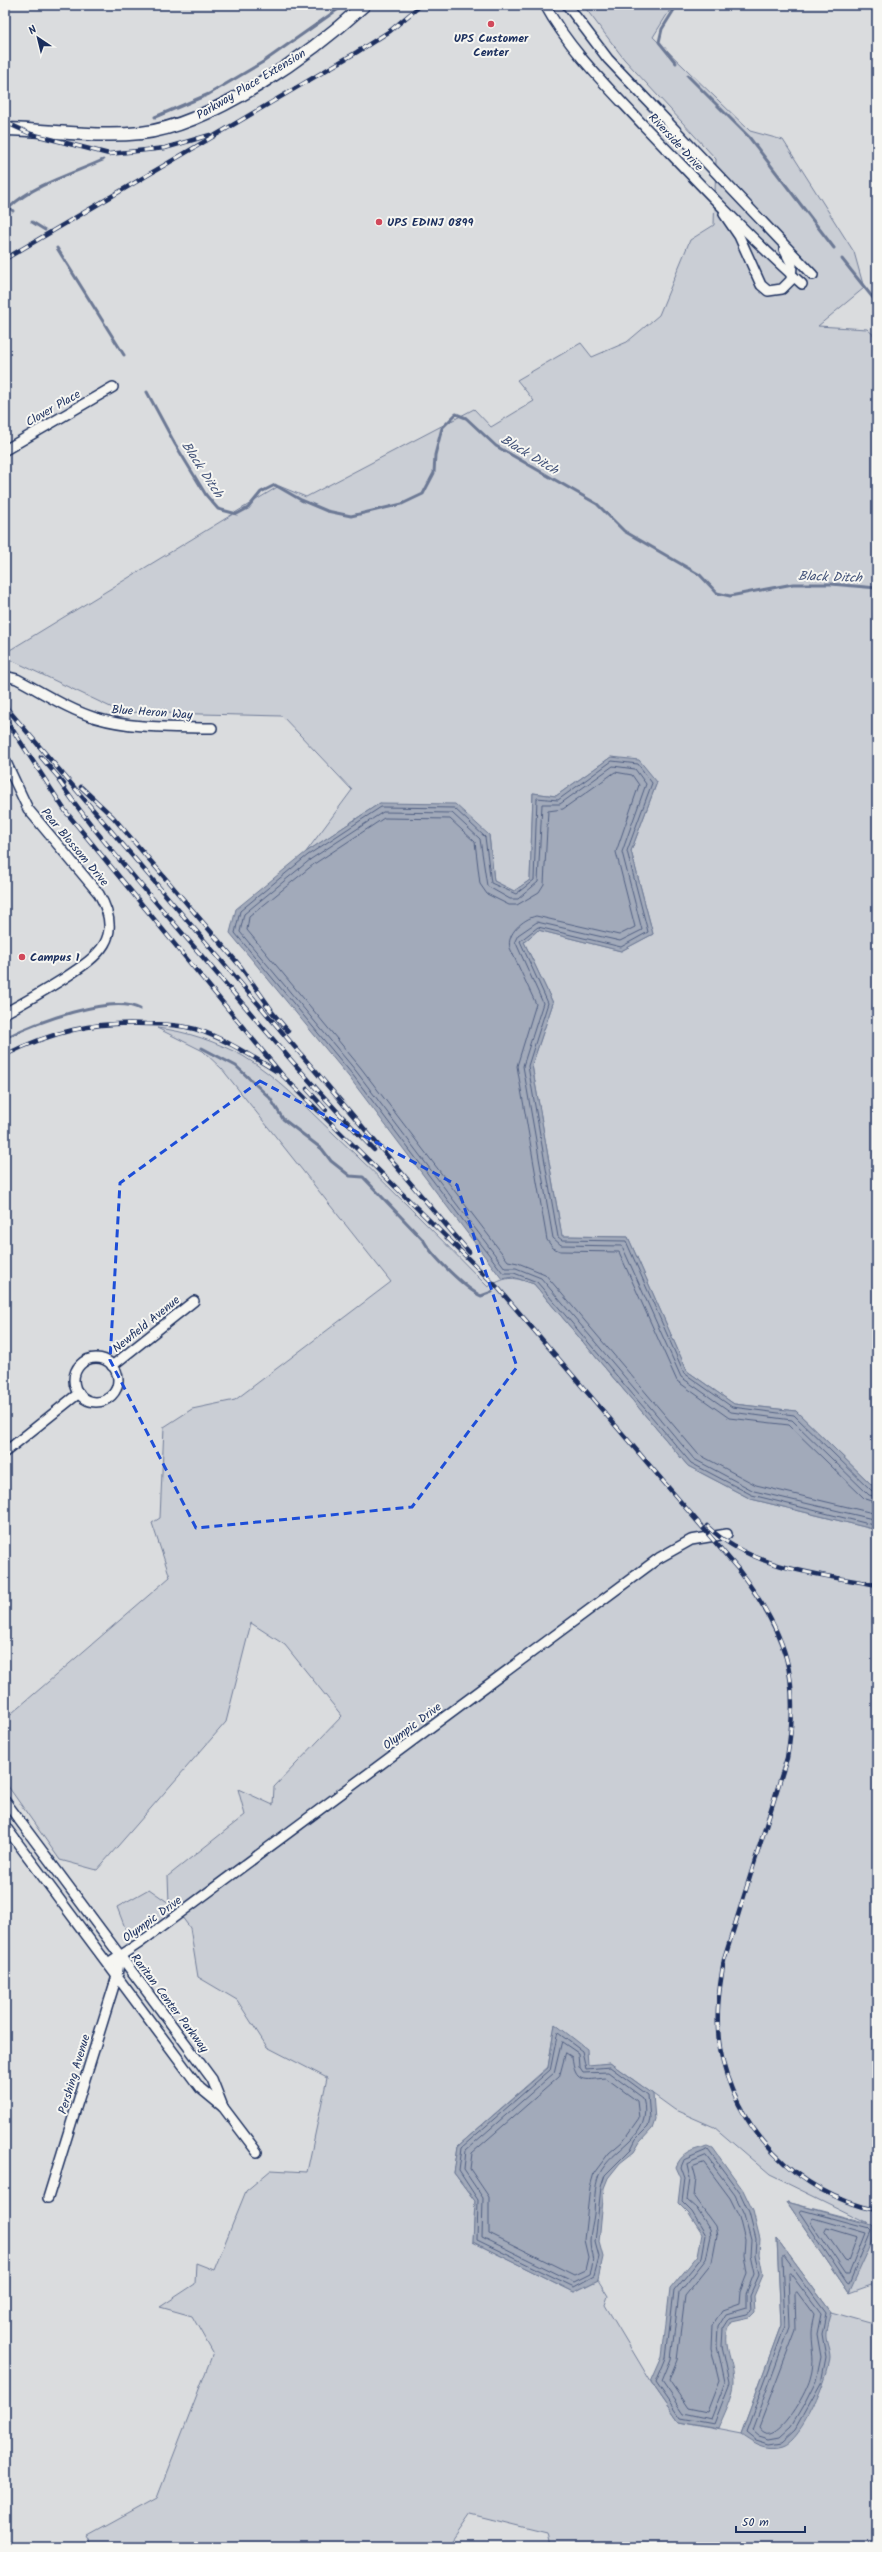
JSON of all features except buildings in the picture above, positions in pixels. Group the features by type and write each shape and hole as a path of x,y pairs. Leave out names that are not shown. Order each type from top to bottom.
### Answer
{"main road":[{"name":"Parkway Place Extension","path":"5,129 119,135 151,132 180,124 218,106 291,63 327,38 364,5"}],"street":[{"name":"Riverside Drive","path":"545,5 563,34 590,67 714,200 802,284"},
{"name":"Riverside Drive","path":"567,5 608,59 780,242 796,256 813,275"},
{"path":"714,200 734,228 757,278 764,288 772,292 782,289 789,283 792,276 790,259 780,242"},
{"name":"Clover Place","path":"5,450 113,387"},
{"name":"Blue Heron Way","path":"5,676 17,679 86,714 106,720 154,726 212,728"},
{"name":"Pear Blossom Drive","path":"5,760 28,809 96,890 104,904 109,931 101,952 49,987 5,1013"},
{"name":"Newfield Avenue","path":"112,1366 194,1301"},
{"name":"Newfield Avenue","path":"96,1358 105,1360 112,1366 117,1382 114,1391 108,1398 93,1402 79,1393 74,1378 82,1363 96,1358"},
{"path":"5,1452 79,1393"},
{"name":"Olympic Drive","path":"108,1964 659,1558 691,1540 727,1534"},
{"name":"Raritan Center Parkway","path":"5,1801 212,2079 223,2107"},
{"name":"Raritan Center Parkway","path":"5,1826 200,2088 223,2107 257,2152"},
{"name":"Pershing Avenue","path":"48,2198 117,1976 120,1956"}],"highlighted area":[{"path":"260,1081 457,1185 517,1367 412,1507 196,1528 110,1360 120,1183"}],"shaded area":[{"path":"5,5 877,5 877,2547 5,2547"},
{"path":"583,5 673,5 653,37 750,131 783,140 854,252 864,288 818,326 867,329 877,338 877,1490 796,1411 734,1404 687,1371 628,1237 562,1236 532,1065 553,1003 524,942 538,930 621,951 653,934 631,851 657,782 611,757 556,796 533,793 530,880 514,891 494,881 489,835 380,803 306,852 352,790 282,716 121,712 5,657 5,653 279,486 306,497 474,409 491,427 534,401 517,380 581,343 592,357 627,342 659,315 690,240 714,225 716,159 624,59"},
{"path":"157,1028 190,1034 223,1046 243,1056 267,1073 290,1092 372,1171 488,1287 501,1280 511,1278 534,1284 688,1466 751,1499 877,1530 877,2283 849,2293 787,2202 868,2223 770,2175 714,2127 675,2110 610,2063 588,2066 555,2024 548,2067 458,2146 454,2173 475,2201 473,2242 574,2292 598,2280 608,2296 605,2305 651,2382 679,2422 741,2434 781,2325 777,2239 831,2312 877,2325 877,2547 550,2547 547,2533 470,2514 447,2547 94,2547 88,2536 157,2498 213,2353 192,2316 160,2307 195,2284 196,2263 214,2270 246,2191 271,2170 307,2172 327,2078 267,2047 237,2000 198,1977 190,1928 182,1917 134,1951 117,1907 149,1889 169,1903 168,1876 245,1815 238,1789 273,1805 274,1787 342,1716 285,1645 251,1623 226,1722 97,1870 60,1860 5,1782 5,1719 170,1577 152,1523 160,1518 164,1427 192,1409 235,1400 391,1282 222,1069 203,1051"}],"water":[{"path":"611,757 639,760 657,782 631,851 653,934 621,951 538,930 524,942 553,1003 532,1065 562,1236 628,1237 687,1371 734,1404 796,1411 877,1490 877,1530 751,1499 688,1466 534,1284 513,1277 502,1279 349,1077 230,933 236,909 306,852 380,803 455,804 489,835 494,881 514,891 530,880 533,793 556,796"},
{"path":"555,2024 587,2049 588,2065 610,2063 653,2094 655,2120 652,2129 640,2142 634,2152 620,2163 608,2178 604,2188 599,2242 603,2257 598,2280 574,2292 473,2242 475,2201 454,2173 458,2146 548,2068"},
{"path":"708,2146 713,2148 743,2190 753,2211 760,2239 759,2254 763,2275 754,2296 755,2312 750,2317 732,2321 728,2329 727,2343 734,2388 718,2429 679,2422 651,2382 662,2357 670,2289 698,2255 702,2234 689,2214 678,2203 681,2178 676,2167 681,2158 689,2152"},
{"path":"787,2202 871,2225 877,2231 849,2293"},
{"path":"777,2239 831,2312 826,2330 830,2357 820,2392 806,2421 790,2442 783,2446 771,2448 760,2445 741,2434 781,2325"}],"waterway":[{"path":"155,117 209,94 263,62 344,5"},
{"path":"676,63 659,42 662,29 677,5"},
{"path":"688,76 749,137 834,248"},
{"path":"10,207 30,192 54,180 103,160"},
{"name":"Black Ditch","path":"5,203 13,211"},
{"name":"Black Ditch","path":"32,222 45,230"},
{"name":"Black Ditch","path":"57,248 124,355"},
{"path":"842,259 877,303"},
{"name":"Black Ditch","path":"147,392 175,444 206,495 218,509 237,514 248,508 261,492 275,485 301,500 327,511 351,516 402,504 423,494 434,473 435,455 442,428 456,414 466,418 496,446 597,504 624,531 700,575 717,593 730,596 793,584 831,584 877,588"},
{"path":"5,1038 53,1018 92,1007 127,1005 140,1009"},
{"path":"202,1048 236,1066 270,1098 283,1119 322,1149 331,1161 350,1176 363,1177 424,1241 441,1263 466,1286 481,1296 492,1292"}],"railway":[{"path":"5,259 357,52 390,31 421,5"},
{"path":"5,122 31,134 109,154 165,148 210,135"},
{"path":"5,706 469,1252"},
{"path":"5,718 66,812 283,1076 499,1289 738,1569 768,1615 779,1636 791,1680 791,1730 787,1758 724,1960 719,1993 718,2026 720,2048 727,2077 739,2105 755,2130 774,2153 796,2173 821,2189 848,2202 877,2210"},
{"path":"41,757 64,784"},
{"path":"59,781 90,823 139,883 303,1074 374,1150"},
{"path":"81,787 113,817 241,967 271,1009"},
{"path":"266,1005 288,1031"},
{"path":"5,1055 56,1034 91,1026 109,1024 165,1025 195,1029 216,1037 276,1071"},
{"path":"307,1089 326,1110"},
{"path":"707,1526 744,1552 765,1561 810,1573 877,1585"}],"place":[{"name":"UPS Customer Center","path":"491,24"},
{"name":"UPS EDINJ 0899","path":"379,222"},
{"name":"Campus 1","path":"22,957"}]}
